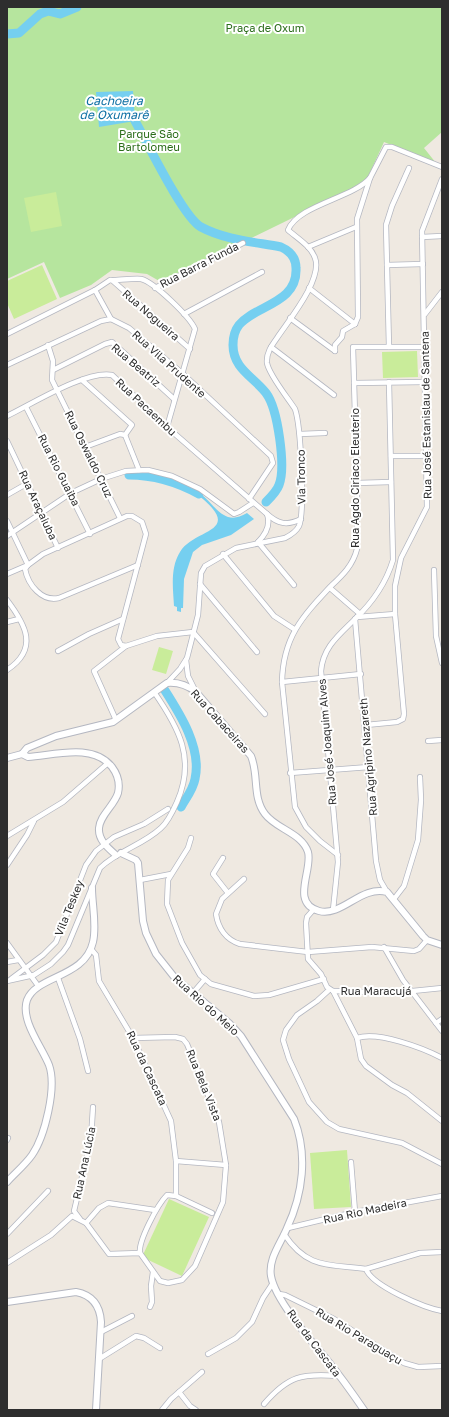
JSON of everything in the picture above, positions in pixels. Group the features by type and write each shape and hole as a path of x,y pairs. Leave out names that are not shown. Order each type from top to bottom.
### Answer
{"main road":[{"path":"7,758 22,754 26,748 56,736 106,724 116,720 167,683"},
{"name":"Rua Cabaceiras","path":"167,683 180,683 196,692 251,756 255,768 257,797 265,815 305,846 309,858 304,890 308,902 314,909"},
{"path":"22,754 28,757 85,753 98,757 108,763 117,774 119,787 116,798 100,824 99,833 104,844 118,854"},
{"name":"Rua Rio do Meio","path":"118,854 136,860 140,880 141,909 146,933 151,945 168,971 229,1023 241,1036 288,1108 295,1123 302,1159 302,1181 296,1206 288,1228"},
{"path":"7,1182 38,1145 49,1112 51,1071 33,1033 26,1012 27,1000 33,991 38,987 73,970 91,949 94,932 92,888"},
{"path":"314,909 320,911 333,910 367,893 374,891 387,892 428,940 442,945"},
{"name":"Rua da Cascata","path":"288,1228 271,1265 273,1283 294,1318 364,1410"},
{"path":"7,1302 76,1292 89,1296 98,1305 101,1316 101,1332 96,1410"}],"street":[{"path":"290,318 335,351 337,340 342,337 343,331 355,324 358,317 356,227 370,178 382,151 389,146 442,167"},
{"path":"409,168 387,219 389,347 424,347"},
{"name":"Via Tronco","path":"167,683 180,669 186,658 200,608 200,584 204,566 236,548 291,536 299,527 301,519 300,434 295,409 267,364 267,358 271,347 309,288 315,276 317,266 315,258 308,247 288,230 294,220 361,186 370,178"},
{"name":"Rua José Estanislau de Santena","path":"366,725 397,722 403,719 404,709 395,614 395,586 401,558 427,507 422,228 442,179"},
{"path":"308,247 356,227"},
{"path":"422,237 442,236"},
{"name":"Rua Barra Funda","path":"155,288 243,243"},
{"path":"387,265 423,264"},
{"path":"184,314 262,272"},
{"path":"7,334 95,290 104,282 121,278 146,281 184,314 195,329 167,427"},
{"name":"Rua Nogueira","path":"113,281 190,349"},
{"path":"309,288 355,324"},
{"path":"7,365 100,321 111,319 95,290"},
{"path":"424,315 442,292"},
{"name":"Rua Vila Prudente","path":"111,319 129,328 183,374 273,459 272,463 249,499"},
{"name":"Rua Beatriz","path":"52,371 64,363 112,342 174,399"},
{"path":"48,345 53,361 52,380 58,391"},
{"path":"271,347 334,395"},
{"name":"Rua Agdo Ciriaco Eleuterio","path":"338,855 313,834 298,814 293,801 282,682 284,657 294,629 303,616 346,571 355,558 357,540 357,483 353,347 389,347"},
{"name":"Rua Pacaembu","path":"7,416 82,380 96,375 112,375 167,427 253,503 276,521 284,524 301,519"},
{"path":"82,380 132,425 125,434 120,434 85,447"},
{"name":"Rua José Joaquim Alves","path":"333,910 338,871 338,855 321,665 326,651 340,632 357,616 386,580 393,560 390,382"},
{"path":"354,383 425,382"},
{"name":"Rua Oswaldo Cruz","path":"58,391 120,518"},
{"name":"Rua Rio Guaiba","path":"26,407 71,493 90,534"},
{"path":"300,434 325,433"},
{"path":"125,434 139,470"},
{"name":"Rua Araçaiuba","path":"7,441 58,548"},
{"path":"392,456 426,456"},
{"path":"7,536 13,534 41,512 71,493 101,479 126,471 139,470 158,472 188,482 205,492 234,514 253,503"},
{"path":"357,483 392,482"},
{"path":"7,495 28,483"},
{"path":"267,514 269,519 268,528 258,542 294,586"},
{"path":"7,574 28,565 39,556 90,534 120,518 132,516 137,518 144,527 146,534 118,639 121,645 126,646"},
{"path":"7,521 28,565"},
{"path":"223,554 274,616 294,629"},
{"path":"28,565 25,570 33,587 45,597 54,599 138,565"},
{"path":"434,570 436,628 442,663"},
{"path":"200,584 257,652"},
{"path":"330,588 357,616 395,614"},
{"path":"7,600 26,633 27,641 22,655 7,670"},
{"name":"Rua Agripino Nazareth","path":"357,616 378,873 387,892"},
{"path":"7,622 19,619"},
{"path":"58,651 123,619"},
{"path":"116,720 94,671 126,646 157,636 193,632 265,714"},
{"path":"186,658 188,676 196,692"},
{"path":"282,682 361,674"},
{"path":"8,981 30,977 47,967 63,952 68,945 100,868 118,854 162,828 172,813 184,781 186,768 183,744 171,719 154,692"},
{"path":"428,741 442,740"},
{"path":"7,836 63,802 108,763"},
{"path":"290,773 369,766"},
{"path":"394,899 404,886 418,840 421,800 420,777"},
{"name":"Vila Teskey","path":"8,981 50,949 56,942 86,864 96,851 114,837 150,821 168,809"},
{"path":"7,865 28,835 34,821"},
{"path":"191,838 188,848 168,880 167,899 169,911 192,963 204,979 218,986 254,996 269,995 324,979"},
{"path":"223,858 213,874 228,893"},
{"path":"140,880 171,874"},
{"path":"244,880 228,893 219,903 216,914 220,926 227,938 240,944 308,952 384,947 414,951 419,949 428,940"},
{"path":"314,909 309,914 306,923 308,959 331,990 357,1038 360,1059 366,1066 392,1085 407,1092 441,1119"},
{"path":"7,943 38,987"},
{"path":"384,947 397,973 442,1031"},
{"name":"Rua da Cascata","path":"91,949 96,955 99,981 133,1038 171,1121 176,1162 176,1196"},
{"path":"7,962 18,960"},
{"path":"58,978 80,1039 88,1071"},
{"path":"193,993 204,979"},
{"name":"Rua Maracujá","path":"331,990 385,993 442,988"},
{"path":"331,990 297,1015 286,1030 283,1040 288,1059 309,1102 327,1122 339,1129 402,1143 442,1164"},
{"path":"436,1023 442,1019"},
{"path":"357,1038 362,1036 380,1038 431,1052 442,1058"},
{"name":"Rua Bela Vista","path":"133,1038 175,1037 185,1041 220,1122 226,1165 223,1202 195,1266 182,1280 175,1282 160,1280 140,1253"},
{"name":"Rua Ana Lúcia","path":"84,1222 74,1211 91,1139 93,1107"},
{"path":"176,1162 226,1165"},
{"path":"351,1162 355,1212"},
{"path":"7,1234 48,1191"},
{"path":"7,1263 31,1249 72,1216 84,1222 109,1254 140,1253 140,1246 155,1210 167,1194 176,1196 212,1214"},
{"name":"Rua Rio Madeira","path":"288,1228 355,1212 442,1196"},
{"path":"84,1222 99,1208 108,1203 155,1210"},
{"path":"284,1234 295,1250 308,1259 321,1263 366,1269 420,1253 442,1252"},
{"path":"366,1269 371,1276 406,1298 424,1306 442,1311"},
{"path":"150,1307 152,1302 151,1286 153,1272"},
{"path":"208,1354 236,1338 252,1322 263,1298 273,1283"},
{"name":"Rua Rio Paraguaçu","path":"279,1294 285,1295 334,1319 404,1364 418,1367 442,1366"},
{"path":"101,1332 132,1316"},
{"path":"99,1359 136,1336 144,1338 160,1348"},
{"path":"162,1410 179,1392 202,1372"},
{"path":"264,1404 279,1388 301,1376 318,1374 338,1376"},
{"path":"179,1392 190,1406 196,1410"}],"green space":[{"name":"Parque São Bartolomeu","path":"7,7 442,7 442,132 424,148 436,163 384,142 368,177 362,184 161,282 147,274 112,270 91,285 60,298 44,262 7,279"},
{"path":"56,192 62,226 31,232 24,198"},
{"path":"42,265 57,299 14,319 7,303 7,281"},
{"path":"417,351 418,377 383,378 382,352"},
{"path":"159,647 173,651 166,674 152,670"},
{"path":"347,1150 351,1207 314,1209 310,1153"},
{"path":"169,1199 209,1217 182,1276 142,1257"}],"water":[{"name":"Cachoeira de Oxumarê","path":"133,91 135,121 99,127 96,92"},
{"path":"200,493 216,509 226,516 232,518 239,517 247,513 254,519 231,535 202,545 193,552 184,579 183,608 181,608 181,612 177,611 177,607 174,606 173,571 177,558 187,544 212,529 217,523 217,517 212,507 198,495"}],"waterway":[{"path":"7,34 19,33 40,14 48,11 60,14 77,7"},
{"path":"135,121 175,195 193,220 201,227 230,238 281,247 287,250 294,258 296,268 295,280 290,289 283,297 246,318 239,325 233,340 234,353 240,367 261,387 270,401 280,438 282,465 281,477 277,489 266,502"},
{"path":"129,475 148,476 166,480 199,494"},
{"path":"164,689 183,720 195,755 196,767 194,783 181,807"}],"park label":[{"name":"Praça de Oxum","path":"265,28"}]}
